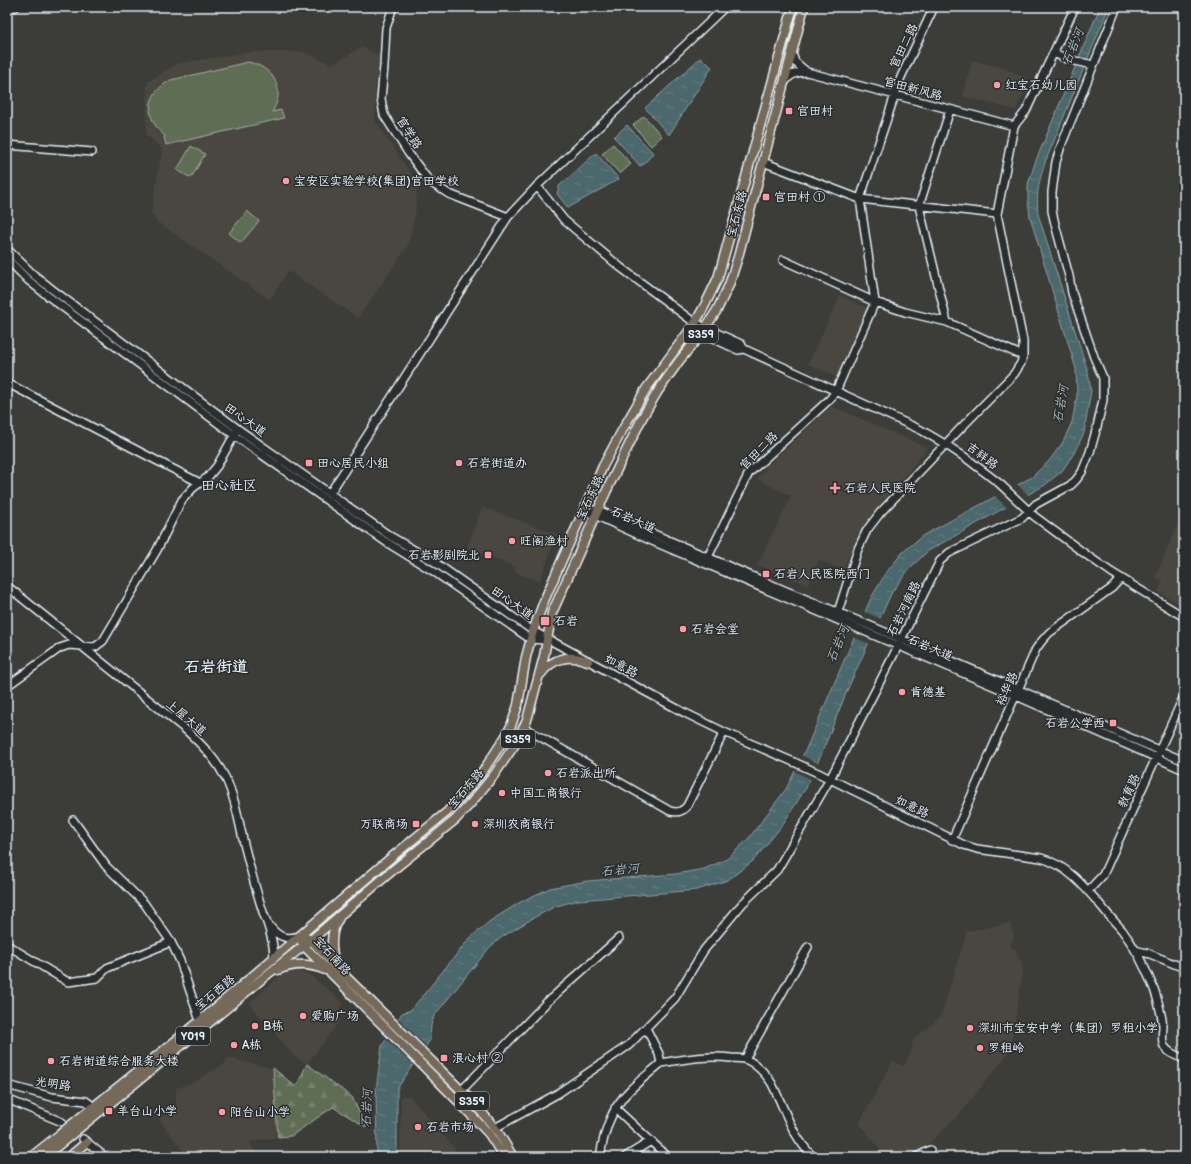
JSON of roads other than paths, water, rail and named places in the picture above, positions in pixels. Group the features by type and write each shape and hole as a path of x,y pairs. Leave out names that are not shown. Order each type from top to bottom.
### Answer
{"main road":[{"path":"7,9 15,7"},
{"name":"宝石东路","path":"300,936 447,812 481,773 506,736 515,716 521,694 524,670 532,635 542,606 613,446 635,407 658,372 695,323 713,289 722,266 792,7"},
{"name":"宝石东路","path":"311,940 393,870 455,820 494,775 510,753 531,708 552,613 596,512 649,404 666,378 704,330 723,298 734,271 804,7"},
{"path":"538,678 545,668 560,659 577,658 588,661"},
{"name":"S359","path":"339,970 333,956 332,942 335,927 341,915"},
{"name":"宝石南路","path":"300,936 311,940 384,1021"},
{"name":"宝石南路","path":"300,936 304,946 329,972 384,1021"},
{"name":"宝石西路","path":"79,1123 94,1107 200,1021 300,936"},
{"name":"宝石西路","path":"44,1157 79,1123 152,1070 311,940"},
{"path":"268,974 296,964 310,965 329,972"},
{"name":"S359","path":"384,1021 475,1104 495,1128 513,1157"},
{"name":"S359","path":"420,1055 489,1134 504,1157"},
{"name":"宝石西路","path":"31,1157 63,1137"},
{"path":"68,1157 85,1140"}],"street":[{"name":"官学路","path":"393,7 386,28 381,99 384,115 409,154 433,184 449,194 508,217"},
{"path":"330,494 508,217 537,186 725,7"},
{"name":"官田二路","path":"860,199 903,72 934,7"},
{"path":"837,616 858,549 867,530 880,513 1014,374 1021,363 1023,356 1023,341 997,214 1014,126 1026,111 1075,7"},
{"name":"石岩河南路","path":"495,1128 557,1094 629,1045 675,998 704,950 737,910 777,870 830,779 900,643 937,567 944,557 955,550 1022,518 1036,504 1071,485 1082,472 1090,452 1097,427 1103,400 1103,378 1091,350 1072,293 1055,224 1052,201 1058,155 1091,65 1117,7"},
{"name":"官田新风路","path":"792,52 794,62 807,72 1014,126"},
{"path":"1054,53 1073,61 1091,65"},
{"path":"784,84 792,74 807,72"},
{"path":"947,322 919,206 950,110"},
{"path":"7,145 92,152"},
{"path":"763,162 860,199 997,214"},
{"name":"吉祥路","path":"537,186 564,220 620,267 704,330 738,350 744,349 921,430 946,444 1004,488 1029,512 1088,556 1184,617"},
{"path":"860,199 875,302"},
{"name":"田心大道","path":"7,249 52,290 238,429 390,536 433,561 532,635"},
{"name":"田心大道","path":"7,259 28,280 48,296 234,436 386,542 532,635 547,640"},
{"path":"783,260 875,302 906,312 947,322 1023,356"},
{"name":"官田二路","path":"708,557 749,473 830,399 836,391 875,302"},
{"path":"7,383 200,483"},
{"path":"7,686 60,648 69,645 95,647 104,640 157,550 182,500 193,488 208,477 217,466 238,429"},
{"name":"石岩大道","path":"584,510 596,512 708,557 837,616"},
{"name":"石岩大道","path":"596,512 652,541 837,616 856,623 878,628 900,643"},
{"name":"裕华路","path":"952,840 1036,649 1045,638 1112,588 1121,578"},
{"name":"上屋大道","path":"7,586 190,734 199,742 220,768 233,798 252,877 267,923 274,953 273,959"},
{"name":"石岩大道","path":"856,623 874,636 900,643 1017,693 1157,754 1184,770"},
{"name":"如意路","path":"547,640 724,732 818,773 952,840 977,849 1050,860 1068,872 1088,891 1122,931 1135,950 1154,989 1162,1018 1163,1042 1165,1047 1184,1059"},
{"name":"教育路","path":"1088,891 1104,875 1184,696"},
{"path":"523,727 670,810 678,812 687,806 724,732"},
{"name":"石岩大道","path":"1157,754 1184,761"},
{"path":"73,820 106,866 144,903 171,942 180,961 200,1021"},
{"name":"上屋大道","path":"267,923 279,936 290,938 300,936"},
{"path":"461,1091 547,1002 619,938"},
{"path":"7,945 68,982 97,978 107,968 171,942"},
{"path":"745,1059 808,947"},
{"path":"1135,950 1150,954 1184,968"},
{"path":"646,1028 659,1054 661,1063"},
{"path":"600,1157 603,1137 609,1119 615,1108 629,1090 661,1063 697,1057 720,1056 745,1059 752,1062 765,1075 774,1086 790,1126 802,1146 814,1157"},
{"name":"光明路","path":"7,1085 52,1097 86,1101 94,1107"},
{"path":"7,1099 62,1122"},
{"path":"615,1108 668,1157"},
{"path":"85,1140 105,1157"},
{"path":"625,1157 651,1141"},
{"path":"918,1157 930,1150"}],"water":[{"path":"1100,7 1109,7 1046,160 1040,180 1037,199 1038,214 1088,372 1091,391 1084,433 1074,453 1062,471 1045,485 928,551 909,569 892,592 849,686 806,788 781,827 753,861 728,880 697,890 579,900 556,906 502,937 490,947 434,1016 431,1026 430,1040 397,1089 397,1157 377,1157 376,1090 382,1046 402,1013 411,1010 469,939 490,921 522,901 550,888 587,881 676,874 704,869 727,859 749,838 786,789 806,749 871,598 886,573 902,553 922,536 1032,477 1049,461 1063,442 1072,422 1077,396 1076,369 1030,217 1028,184 1035,163"},
{"path":"700,58 712,67 669,135 645,108"},
{"path":"627,125 653,153 644,164 640,166 614,137"},
{"path":"596,153 619,179 568,208 557,194 559,186"}],"place":[{"name":"红宝石幼儿园","path":"997,85"},
{"name":"官田村","path":"789,111"},
{"name":"宝安区实验学校(集团)官田学校","path":"286,181"},
{"name":"官田村 ①","path":"766,197"},
{"name":"田心居民小组","path":"309,463"},
{"name":"石岩街道办","path":"459,463"},
{"name":"石岩人民医院","path":"835,488"},
{"name":"旺阁渔村","path":"512,541"},
{"name":"石岩影剧院北","path":"488,555"},
{"name":"石岩人民医院西门","path":"766,574"},
{"name":"石岩","path":"545,621"},
{"name":"石岩会堂","path":"683,629"},
{"name":"肯德基","path":"902,692"},
{"name":"石岩公学西","path":"1113,723"},
{"name":"石岩派出所","path":"548,773"},
{"name":"中国工商银行","path":"502,793"},
{"name":"万联商场","path":"416,824"},
{"name":"深圳农商银行","path":"475,824"},
{"name":"爱购广场","path":"303,1016"},
{"name":"B栋","path":"255,1026"},
{"name":"深圳市宝安中学（集团）罗租小学","path":"970,1028"},
{"name":"A栋","path":"234,1045"},
{"name":"罗租岭","path":"980,1048"},
{"name":"浪心村 ②","path":"444,1058"},
{"name":"石岩街道综合服务大楼","path":"51,1061"},
{"name":"羊台山小学","path":"109,1111"},
{"name":"阳台山小学","path":"222,1112"},
{"name":"石岩市场","path":"418,1127"}],"district":[{"name":"田心社区","path":"229,485"},
{"name":"石岩街道","path":"216,667"}],"water label":[{"name":"石岩河","path":"1073,47"},
{"name":"石岩河","path":"1061,404"},
{"name":"石岩河","path":"838,644"},
{"name":"石岩河","path":"620,870"},
{"name":"石岩河","path":"367,1108"}]}
